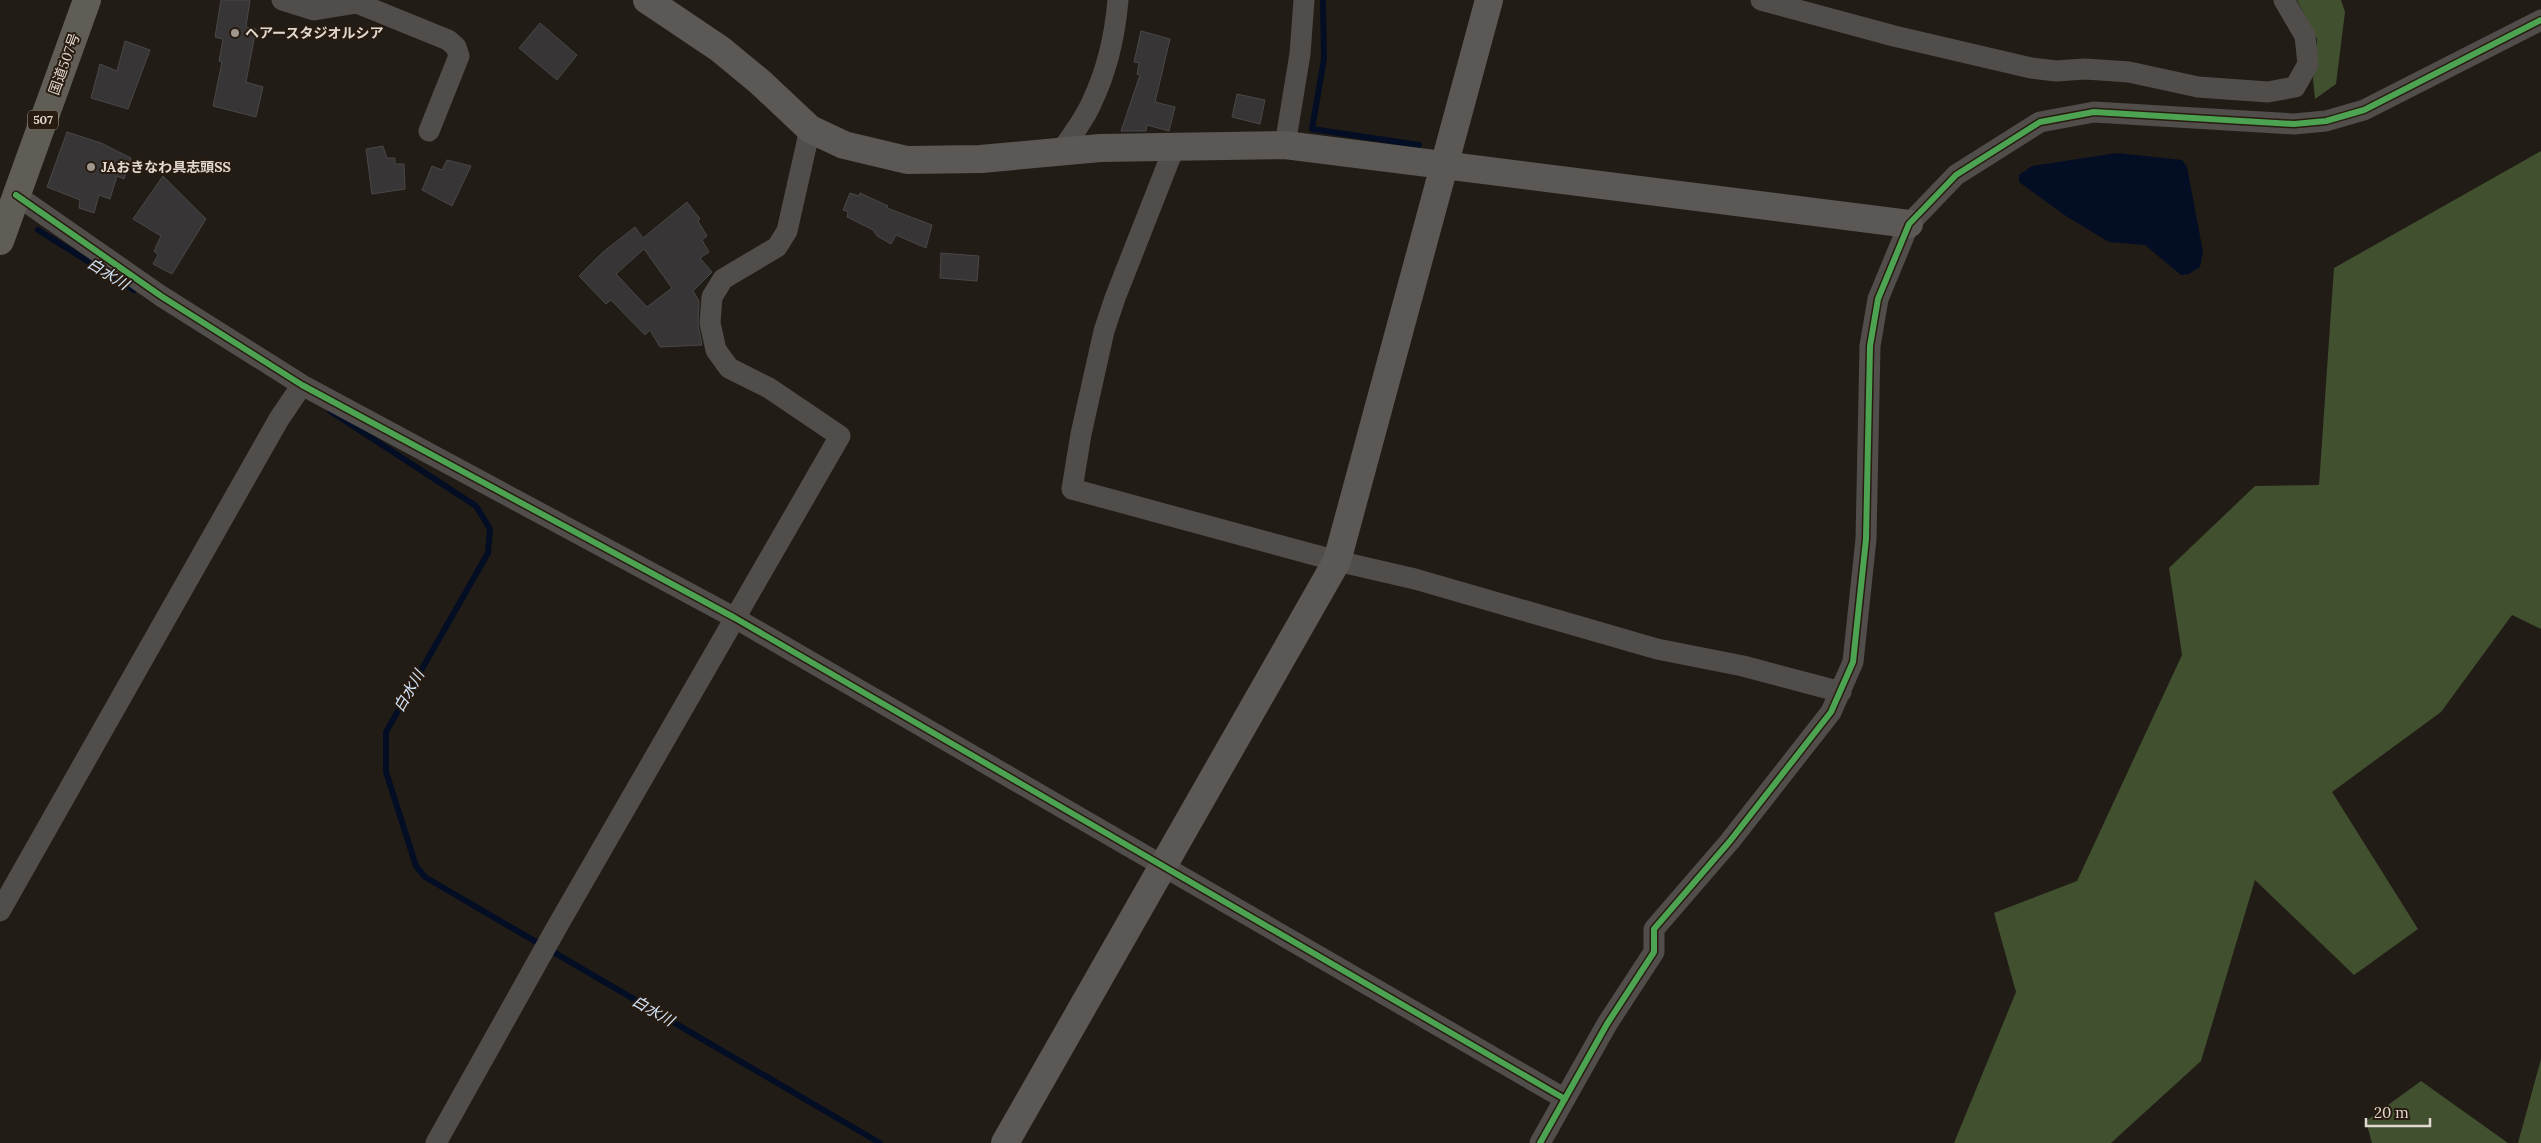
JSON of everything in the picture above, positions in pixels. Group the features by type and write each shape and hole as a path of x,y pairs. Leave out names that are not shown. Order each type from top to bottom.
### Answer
{"highway":[{"name":"国道507号","path":"0,241 87,0"}],"street":[{"path":"282,0 314,10 357,2 448,40 456,46 458,56 429,131"},
{"path":"647,0 720,49 760,82 810,129 844,145 907,160 981,159 1062,150 1285,145 1909,224"},
{"path":"1062,150 1091,106 1116,29 1118,0"},
{"path":"1285,145 1300,54 1304,0"},
{"path":"1005,1143 1337,561 1489,0"},
{"path":"1761,0 1894,36 2031,68 2056,71 2085,69 2129,72 2198,87 2268,92 2294,87 2308,64 2305,36 2284,0"},
{"path":"1540,1143 1607,1024 1654,952 1654,929 1730,841 1831,712 1841,692 1853,662 1866,539 1870,346 1878,299 1909,224 1956,175 2040,122 2094,112 2294,124 2326,121 2364,110 2541,20"},
{"path":"436,1143 840,436 769,388 729,368 716,350 710,323 712,297 724,279 777,247 787,230 810,129"},
{"path":"1174,148 1114,298 1104,332 1081,434 1072,489 1337,561 1415,579 1657,649 1743,666 1841,692"},
{"path":"16,195 161,296 302,385 735,618 1565,1099"},
{"path":"0,912 280,419 302,385"}],"green space":[{"path":"2297,0 2341,0 2345,12 2336,84 2315,99 2313,79 2317,39"},
{"path":"2541,151 2541,629 2512,615 2441,712 2332,792 2418,929 2354,975 2255,880 2201,1061 2111,1143 1954,1143 2016,992 1994,913 2077,881 2182,655 2169,568 2255,486 2319,485 2334,268"},
{"path":"2541,1059 2541,1143 2518,1143"},
{"path":"2421,1081 2508,1143 2372,1143 2366,1121"}],"water":[{"path":"2117,153 2182,160 2187,167 2203,252 2200,267 2189,274 2181,275 2145,245 2109,242 2066,216 2019,182 2019,175 2032,166"}],"building":[{"path":"221,0 250,0 246,27 256,29 246,82 263,87 256,117 213,106 222,62 219,61 223,39 215,37"},
{"path":"540,23 577,55 557,80 519,48"},
{"path":"1141,31 1170,39 1155,102 1175,107 1169,131 1147,125 1146,131 1121,131 1140,75 1137,74 1139,63 1134,62"},
{"path":"125,41 150,50 128,109 91,98 100,64 117,71"},
{"path":"1237,94 1265,100 1260,124 1232,117"},
{"name":"JAおきなわ具志頭SS","path":"67,132 101,143 131,158 124,179 117,176 110,199 99,195 94,213 79,208 80,200 47,187"},
{"path":"383,146 387,158 395,158 395,164 404,164 405,189 372,194 366,149"},
{"path":"447,160 471,166 452,206 422,190 432,166 442,170"},
{"path":"163,176 206,219 172,274 153,264 158,255 154,251 161,236 133,219"},
{"path":"850,193 859,196 860,193 888,206 887,208 932,225 926,248 896,235 891,244 877,236 873,230 847,217 848,212 843,210"},
{"path":"687,202 700,219 698,221 707,236 702,240 709,252 700,258 712,272 693,291 699,301 698,324 702,345 660,347 650,330 645,335 611,300 606,304 579,276 603,252 635,227 643,238","holes":["644,249 672,288 647,307 616,274"]},
{"path":"941,253 979,256 977,281 940,278"}],"waterway":[{"path":"1323,0 1324,59 1312,129 1419,145"},
{"name":"白水川","path":"38,230 134,290"},
{"name":"白水川","path":"330,411 476,506 490,529 488,553 386,732 386,772 416,866 425,877 880,1143"}],"cycle path":[{"path":"1540,1143 1607,1024 1654,952 1654,929 1730,841 1831,712 1853,662 1866,539 1870,346 1878,299 1909,224 1956,175 2040,122 2094,112 2294,124 2326,121 2364,110 2541,20"},
{"path":"16,195 161,296 302,385 735,618 1565,1099"}],"place":[{"name":"ヘアースタジオルシア","path":"235,33"},
{"name":"JAおきなわ具志頭SS","path":"91,167"}]}
